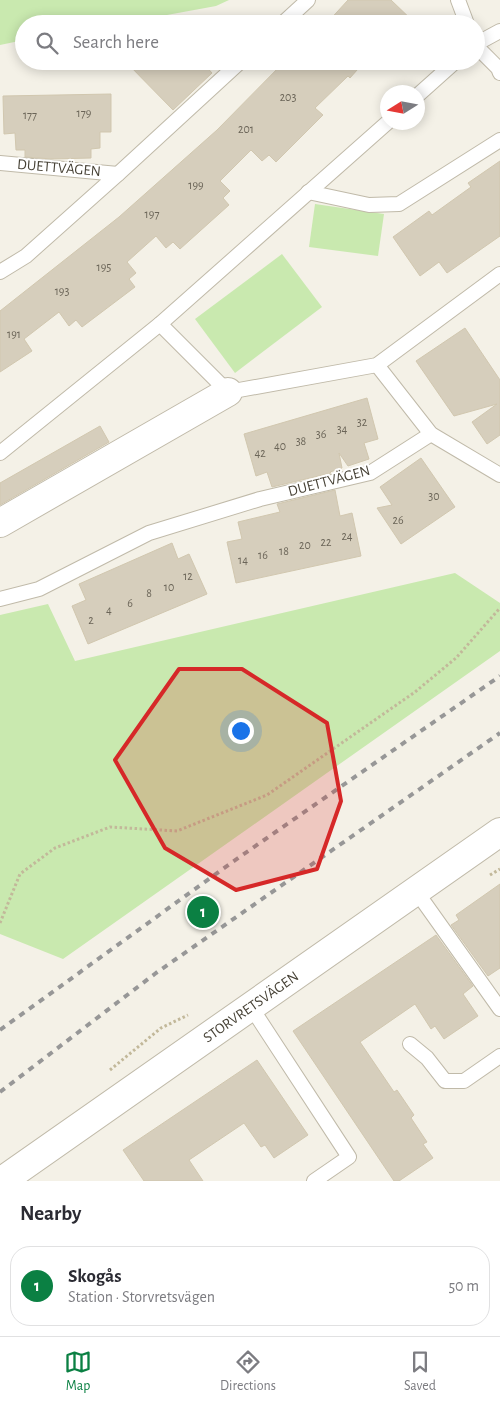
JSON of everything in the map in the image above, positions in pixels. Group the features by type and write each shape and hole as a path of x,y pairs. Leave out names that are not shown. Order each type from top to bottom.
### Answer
{"street":[{"path":"0,523 228,392"},
{"name":"STORVRETSVÄGEN","path":"2,1181 500,832"}],"lane":[{"path":"292,15 308,0"},
{"path":"458,0 464,15"},
{"path":"485,40 500,31"},
{"path":"485,54 498,68 500,73"},
{"name":"DUETTVÄGEN","path":"0,272 26,256 231,70"},
{"path":"425,89 446,70"},
{"path":"0,453 160,324 380,129"},
{"path":"308,192 369,205 399,204 500,140"},
{"name":"DUETTVÄGEN","path":"0,163 118,174"},
{"path":"160,324 228,392 377,365 500,274"},
{"path":"377,365 431,434 500,475"},
{"name":"DUETTVÄGEN","path":"0,599 39,589 149,533 260,499 370,473 431,434"},
{"path":"416,891 500,1009"},
{"path":"251,1007 349,1158 314,1181"},
{"path":"410,1044 427,1058 445,1081 464,1081 500,1056"}],"path":[{"path":"0,923 20,874 55,848 110,826 176,831 266,795 415,692 456,658 500,608"}],"highlighted area":[{"path":"179,669 242,669 327,723 341,801 317,869 236,890 165,848 115,760"}],"green space":[{"path":"0,0 229,0 216,6 167,15 15,15 15,42 0,45"},
{"path":"315,204 384,214 378,256 309,247"},
{"path":"282,254 322,307 235,373 195,319"},
{"path":"455,573 500,603 500,651 63,959 0,934 0,615 48,604 75,661"}],"building":[{"path":"348,0 391,0 407,15 334,15"},
{"path":"134,70 209,70 212,73 173,110"},
{"path":"276,70 357,70 350,78 348,76 315,108 323,115 276,162 269,155 262,161 251,150 220,181 230,191 223,198 229,205 180,249 173,242 166,248 156,236 127,262 136,273 129,279 135,287 82,327 76,320 69,326 59,312 24,339 32,351 0,372 0,311 119,217 217,130"},
{"path":"111,94 111,132 100,132 100,148 91,149 91,158 52,159 25,157 25,150 16,150 15,133 4,134 3,96"},
{"path":"500,161 500,236 447,273 439,262 420,276 393,237 429,211 432,215 471,187 468,183"},
{"path":"465,328 500,380 500,435 487,444 472,422 497,404 454,416 416,361"},
{"path":"367,398 378,439 364,443 369,459 348,466 339,453 342,468 331,473 272,487 267,472 256,476 244,434"},
{"path":"100,426 109,442 0,505 0,483"},
{"path":"421,458 455,507 401,544 377,508 392,505 380,487"},
{"path":"335,490 340,516 352,513 361,556 236,583 227,542 242,539 238,522 280,512 277,504"},
{"path":"172,543 178,559 189,554 207,594 88,644 72,606 86,600 79,584"},
{"path":"500,884 500,968 488,976 451,925 459,920 456,915"},
{"path":"436,935 473,986 463,994 478,1016 444,1039 435,1026 431,1029 415,1004 360,1042 394,1092 397,1090 414,1115 411,1118 427,1142 423,1144 433,1158 399,1181 394,1181 293,1031"},
{"path":"257,1060 308,1135 274,1158 265,1145 261,1147 244,1123 189,1160 203,1181 144,1181 123,1150"}],"railway":[{"path":"0,1030 231,863 500,676"},
{"path":"0,1092 156,973 500,733"}],"place":[{"name":"Skogås","path":"203,912"}]}
